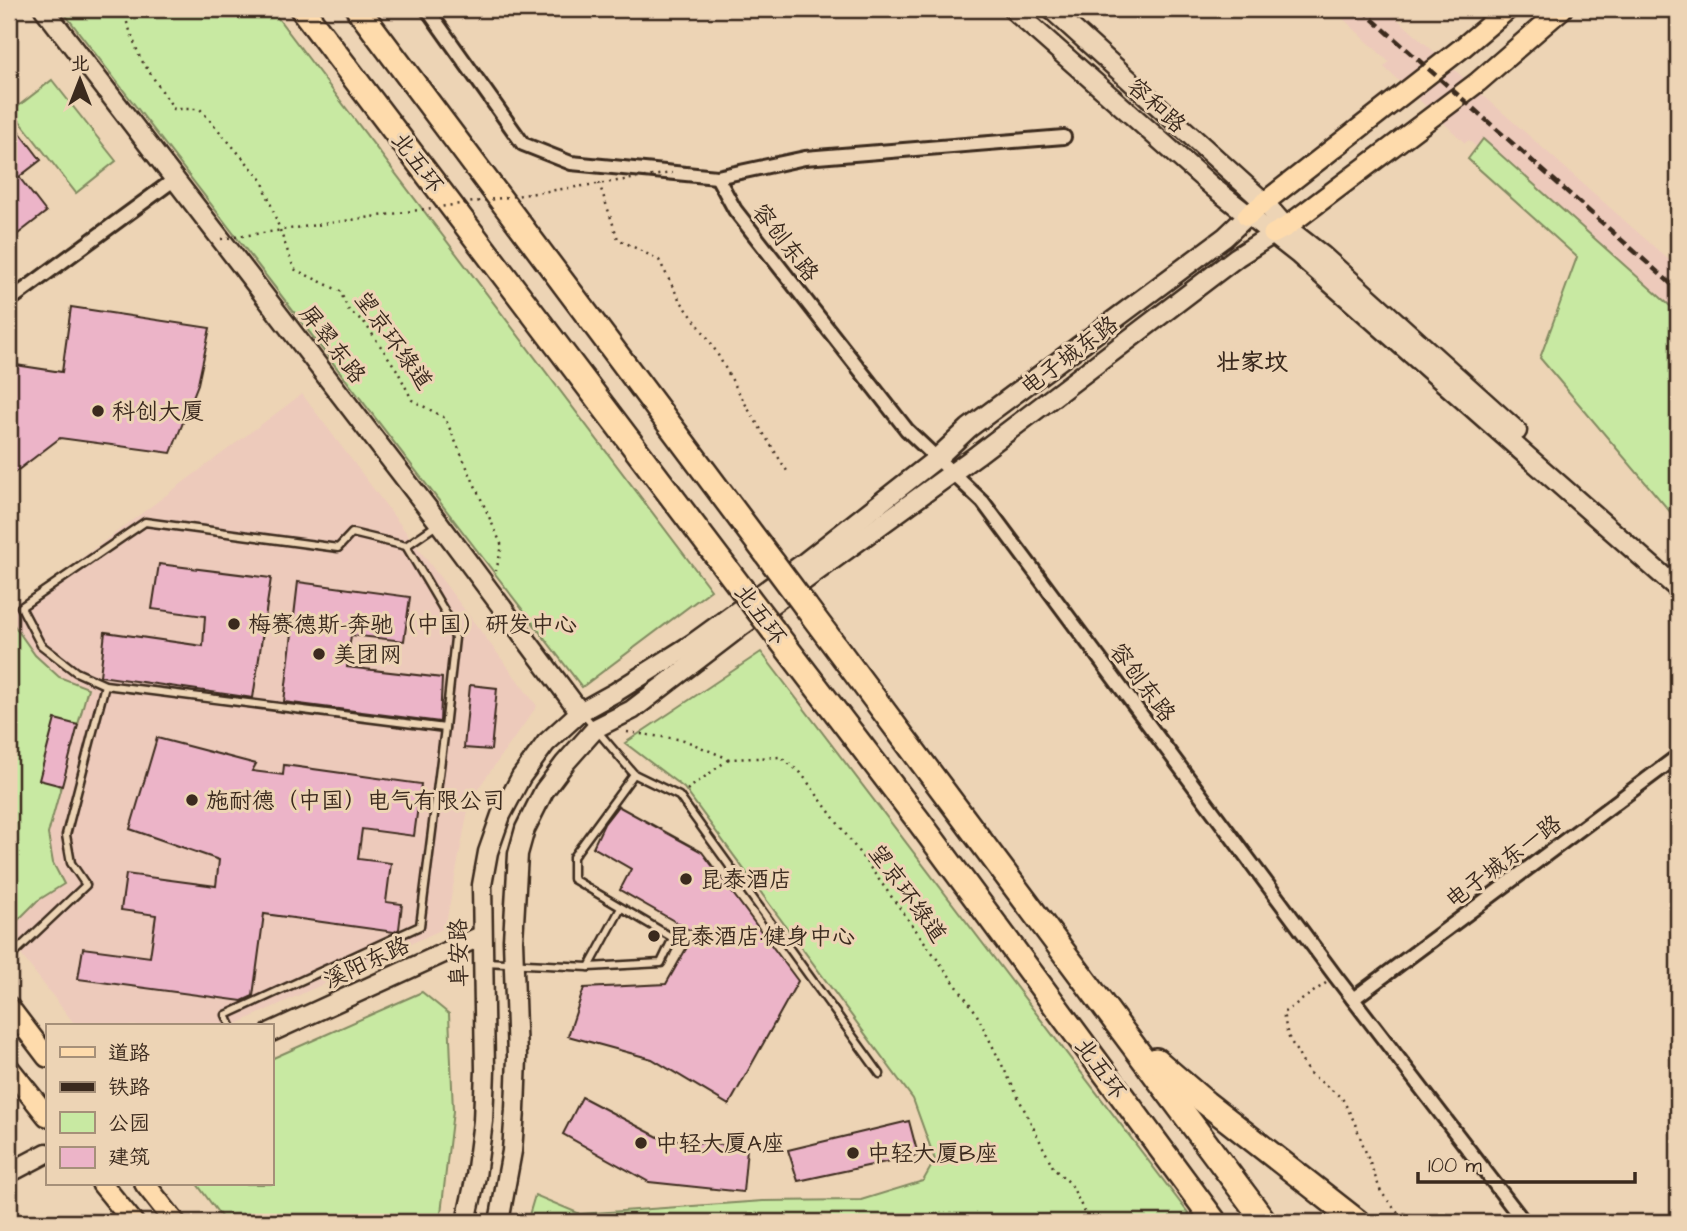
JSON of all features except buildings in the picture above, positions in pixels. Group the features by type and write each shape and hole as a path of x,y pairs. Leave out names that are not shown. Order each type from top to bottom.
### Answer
{"highway":[{"name":"北五环","path":"302,9 918,820 1214,1222"},
{"name":"北五环","path":"358,9 1265,1222"},
{"path":"1124,1033 1206,1103 1358,1222"}],"main road":[{"name":"屏翠东路","path":"44,9 491,591 580,712"},
{"name":"容和路","path":"1012,9 1247,216 1280,231"},
{"name":"容和路","path":"1051,9 1264,202 1280,231"},
{"name":"电子城东路","path":"580,712 692,644 805,562 936,459 969,428 1214,245 1264,202 1508,9"},
{"name":"电子城东路","path":"596,728 632,710 739,628 977,455 1237,257 1280,231 1478,82 1562,9"},
{"path":"1280,231 1322,255 1678,576"},
{"path":"1280,231 1678,589"},
{"name":"阜安路","path":"466,1222 476,1176 483,1121 485,1070 481,936 482,885 488,852 501,816 521,776 546,743 580,712"},
{"path":"501,1221 513,1151 516,1110 514,963 517,868 525,829 544,791 596,728"},
{"name":"溪阳东路","path":"273,1031 481,936"},
{"path":"9,1007 46,1056"},
{"path":"9,1068 46,1115"},
{"path":"9,1173 46,1154"},
{"path":"104,1186 133,1222"},
{"path":"147,1186 175,1222"}],"street":[{"path":"427,9 523,144 571,163 717,177 805,158 1064,137"},
{"name":"容创东路","path":"717,177 735,210 907,430 983,502 1353,999 1524,1222"},
{"path":"9,300 175,178"},
{"name":"电子城东一路","path":"1353,999 1678,757"}],"lane":[{"path":"230,1024 226,1015 420,926 445,728 455,638 448,617 406,546 352,533 338,548 145,522 21,607 41,645 76,672 105,685 445,728"},
{"path":"406,546 439,523"},
{"path":"9,958 86,885 71,863 66,835 105,685"},
{"path":"580,712 634,774 678,796 880,1074"},
{"path":"482,961 589,967 661,963 673,938 573,878 573,857 634,774"},
{"path":"589,967 621,908"}],"path":[{"name":"望京环绿道","path":"122,9 140,58 174,109 200,109 262,180 294,270 340,291 349,311 364,322 397,370 412,400 445,418 502,546 491,591"},
{"path":"221,239 672,173"},
{"path":"599,183 618,239 659,260 679,299 710,341 787,471"},
{"name":"望京环绿道","path":"596,728 684,740 729,759 780,757 801,773 975,1011 1054,1168 1071,1184 1089,1222"},
{"path":"678,796 729,759"},
{"path":"1336,976 1283,1013 1288,1036 1308,1072 1342,1098 1354,1121 1381,1192 1397,1212 1445,1222"}],"shaded area":[{"path":"1333,9 1386,9 1678,268 1678,336 1469,140 1465,143 1384,67 1389,62"},
{"path":"302,394 537,706 470,800 445,928 236,1024 74,1024 9,939 9,612"}],"green space":[{"path":"61,9 271,9 711,590 582,687"},
{"path":"52,80 116,161 76,193 12,111"},
{"path":"1483,139 1678,313 1678,521 1540,358 1577,257 1468,159"},
{"path":"9,618 35,655 59,677 88,688 48,834 53,863 64,884 37,901 9,929"},
{"path":"761,652 1195,1222 527,1222 535,1195 580,1214 763,1201 861,1200 923,1181 935,1160 913,1099 684,788 625,743"},
{"path":"422,992 449,1014 453,1111 440,1222 225,1222 198,1186 273,1186 273,1058"}],"railway":[{"path":"1361,9 1678,290"}],"place":[{"name":"科创大厦","path":"98,411"},
{"name":"梅赛德斯-奔驰（中国）研发中心","path":"234,624"},
{"name":"美团网","path":"319,654"},
{"name":"施耐德（中国）电气有限公司","path":"192,800"},
{"name":"昆泰酒店","path":"686,879"},
{"name":"昆泰酒店·健身中心","path":"654,936"},
{"name":"中轻大厦A座","path":"641,1143"},
{"name":"中轻大厦B座","path":"853,1153"}],"district":[{"name":"壮家坟","path":"1252,362"}]}
